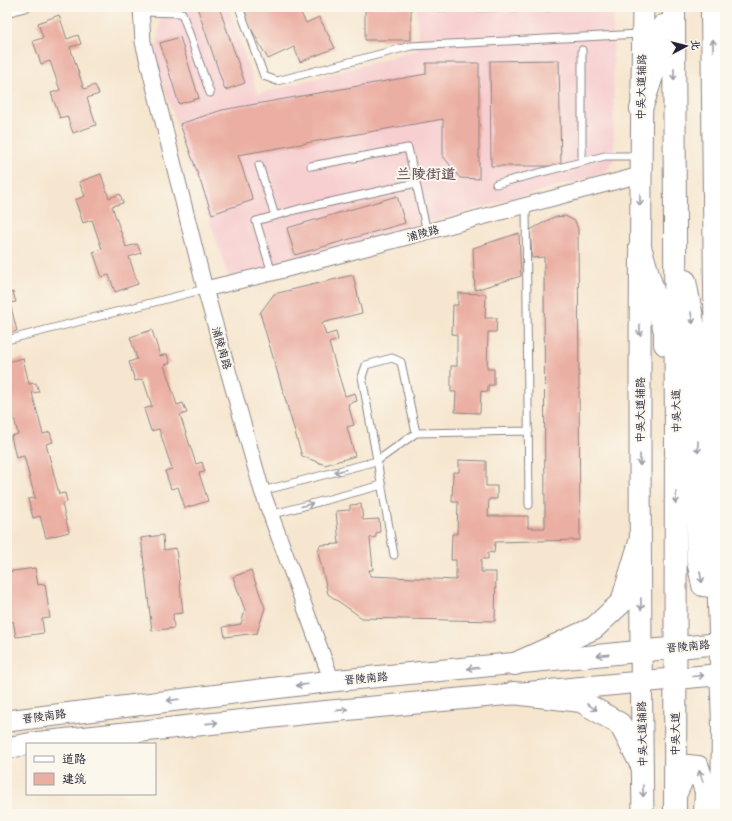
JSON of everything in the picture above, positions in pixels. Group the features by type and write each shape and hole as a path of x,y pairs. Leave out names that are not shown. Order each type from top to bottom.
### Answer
{"main road":[{"name":"中吴大道辅路","path":"643,7 640,166 640,542 643,814"},
{"path":"641,109 663,43 663,7"},
{"name":"中吴大道","path":"674,7 676,445 675,806"},
{"path":"712,7 718,571 723,643 722,814"},
{"path":"714,164 725,126"},
{"path":"674,224 697,343 698,562 703,585 711,586 718,571"},
{"path":"640,247 665,331 665,419 676,445"},
{"path":"715,345 725,369"},
{"path":"515,664 594,628 622,602 640,542"},
{"name":"晋陵南路","path":"7,721 332,681 723,643"},
{"path":"33,743 302,713 723,674"},
{"path":"513,693 581,701 620,724 642,766"},
{"path":"7,748 26,744"},
{"path":"659,814 675,747"},
{"path":"675,806 688,766 698,767 706,792 705,814"}],"street":[{"name":"浦陵南路","path":"140,9 143,42 205,289 262,491 332,681"},
{"name":"浦陵路","path":"205,289 272,273 526,205 640,166"}],"lane":[{"path":"7,14 28,7"},
{"path":"240,7 264,76 277,81 412,46 642,34"},
{"path":"438,7 550,7"},
{"path":"140,9 182,13 210,93"},
{"path":"582,50 582,162"},
{"path":"311,166 408,148 427,232"},
{"path":"496,184 605,156 640,166"},
{"path":"259,165 275,216"},
{"path":"272,273 256,222 275,216 416,183"},
{"path":"526,205 529,505"},
{"path":"7,340 205,289"},
{"path":"394,555 362,377 366,365 392,358 401,362 416,433"},
{"path":"262,491 377,461 416,433 529,431"},
{"path":"270,515 382,485"}],"shaded area":[{"path":"162,7 228,7 258,94 418,50 417,7 613,7 614,160 605,173 229,278 155,60"}],"building":[{"path":"197,7 219,7 245,83 225,90"},
{"path":"244,7 298,7 306,23 319,17 335,48 300,62 294,47 268,59 249,25"},
{"path":"365,7 411,7 411,40 365,40"},
{"path":"59,15 67,39 78,35 81,44 70,47 84,89 95,85 99,94 87,98 96,125 73,133 67,116 60,118 51,93 60,90 50,61 41,64 33,41 43,38 38,23"},
{"path":"180,37 199,98 179,104 160,43"},
{"path":"559,60 561,166 491,166 490,61"},
{"path":"426,63 479,63 479,179 460,178 443,156 443,119 238,155 253,200 212,214 180,124 222,110 426,74"},
{"path":"101,174 109,198 120,194 123,203 112,206 126,247 137,244 141,253 129,257 138,284 115,292 109,275 102,277 93,252 102,249 92,220 83,223 75,200 85,196 79,182"},
{"path":"397,196 405,223 295,255 287,228"},
{"path":"565,216 575,221 578,229 580,540 495,542 494,553 488,552 488,559 481,559 481,572 496,572 495,621 362,618 328,594 318,552 320,545 339,544 336,511 350,510 350,505 361,504 363,520 379,519 380,532 376,533 376,537 370,538 373,570 369,570 370,576 456,580 456,560 451,560 452,534 457,534 458,502 452,502 453,472 459,472 459,460 486,461 486,486 497,486 497,499 489,499 488,516 528,516 528,528 545,528 544,257 532,258 530,230 554,217"},
{"path":"519,233 521,276 475,290 473,248"},
{"path":"353,275 362,313 322,323 326,335 336,332 338,340 329,343 345,396 355,393 357,401 348,404 354,425 347,427 355,456 325,465 302,456 260,313 274,294"},
{"path":"13,292 16,302 10,303 17,331 7,334 7,294"},
{"path":"458,293 486,294 485,318 497,318 496,332 488,332 487,369 494,369 494,385 488,385 488,392 481,391 480,413 455,412 456,392 451,392 451,366 457,366 457,335 452,334 453,305 458,305"},
{"path":"152,330 160,356 167,354 170,363 164,365 177,405 183,403 187,413 180,415 196,464 202,462 205,472 199,473 208,501 185,508 178,487 171,489 165,471 172,469 159,429 151,431 144,409 152,406 143,379 135,381 129,362 137,359 130,337"},
{"path":"23,358 29,384 36,383 39,392 32,393 43,434 50,432 53,442 46,444 59,494 65,493 67,502 62,504 69,532 46,538 40,516 33,518 28,499 35,498 24,456 16,458 11,436 18,434 11,406 7,407 7,362"},
{"path":"163,535 164,550 176,548 183,613 173,614 174,628 152,631 141,538"},
{"path":"35,568 38,585 45,584 50,618 42,619 44,633 16,637 13,621 10,622 7,598 7,586 9,586 7,572"},
{"path":"251,570 265,608 257,633 225,637 223,627 241,624 245,610 233,577"}],"district":[{"name":"兰陵街道","path":"426,174"}]}
